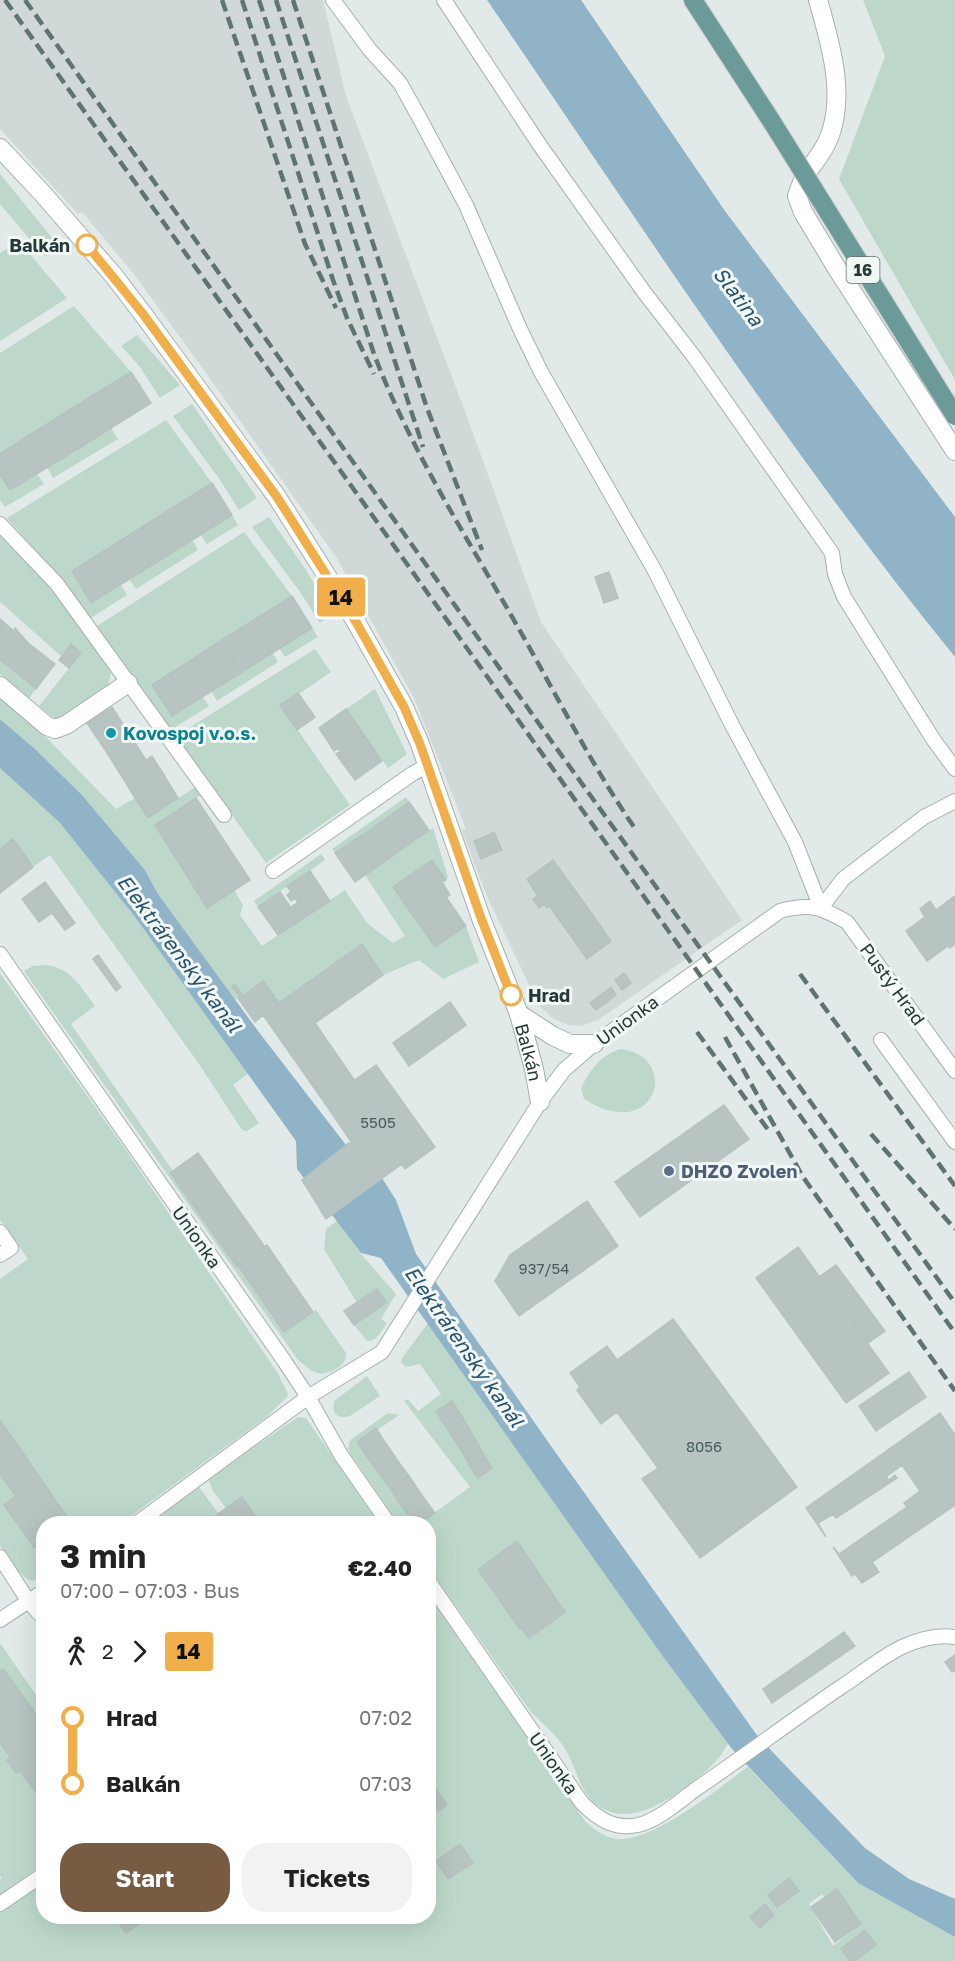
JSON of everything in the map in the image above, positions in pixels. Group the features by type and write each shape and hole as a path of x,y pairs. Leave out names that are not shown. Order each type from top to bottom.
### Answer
{"main road":[{"name":"16","path":"693,0 772,122 955,416"}],"street":[{"path":"818,0 835,76 834,123 828,140 806,173 797,196 803,212 836,267 955,450"},
{"path":"0,148 114,276 277,497 361,631 404,707 428,765 481,918 519,1014"},
{"path":"0,686 47,726 55,729 66,725 128,683"},
{"name":"Balkán","path":"519,1014 570,1044 594,1044"},
{"name":"Balkán","path":"519,1014 534,1069 540,1102"}],"lane":[{"path":"333,0 370,50 400,82 419,117 466,205 541,372 655,571 732,725 795,842 821,908"},
{"path":"444,0 539,144 644,292 702,368 832,553 835,574 844,597 933,740 955,769"},
{"path":"0,524 57,584 224,814"},
{"path":"273,871 428,765"},
{"path":"821,908 843,879 924,817 955,801"},
{"name":"Unionka","path":"147,1516 308,1397 382,1352 540,1102 564,1070 594,1044 780,911 798,906 821,908"},
{"name":"Pustý Hrad","path":"821,908 848,922 955,1071"},
{"name":"Unionka","path":"0,954 308,1397 341,1455 383,1516"},
{"path":"882,1040 955,1142"},
{"path":"0,1232 11,1248 0,1255"},
{"path":"0,1557 36,1610"},
{"name":"Unionka","path":"436,1592 582,1803 596,1817 614,1825 638,1825 653,1820 773,1733 894,1651 927,1638 955,1637"},
{"path":"0,1620 36,1597"},
{"path":"0,1904 36,1879"}],"shaded area":[{"path":"0,0 323,0 346,96 469,422 541,622 742,920 598,1020 581,1026 569,1025 554,1019 539,1006 546,1003 536,984 530,987 486,894 462,831 466,829 414,698 336,557 133,273 82,212 78,214 0,129"}],"green space":[{"path":"863,0 955,0 955,380 839,179 885,56"},
{"path":"0,174 59,246 45,257 0,204"},
{"path":"19,241 67,298 0,341 0,253"},
{"path":"74,306 131,372 0,454 0,353"},
{"path":"137,335 180,385 160,398 140,367 121,346"},
{"path":"192,404 257,498 239,510 173,416"},
{"path":"166,420 212,483 72,571 91,603 121,585 127,595 91,618 64,582 7,518"},
{"path":"111,428 118,439 53,478 47,467"},
{"path":"37,474 44,484 5,507 0,500 0,475 10,490"},
{"path":"232,515 238,525 207,544 200,534"},
{"path":"269,517 306,570 333,615 320,623 252,527"},
{"path":"244,532 292,596 152,685 172,716 202,696 209,706 171,728 162,719 97,626"},
{"path":"0,535 44,581 111,673 108,686 58,721 39,706 81,653 71,645 62,657 0,602"},
{"path":"192,539 198,550 136,589 129,579"},
{"path":"312,628 318,637 285,657 279,648"},
{"path":"315,649 331,672 281,706 350,805 266,863 176,736"},
{"path":"272,652 278,662 217,701 211,691"},
{"path":"0,660 36,689 29,698 0,674"},
{"path":"375,689 407,754 388,768 346,709"},
{"path":"0,698 47,738 116,809 135,798 148,818 197,786 202,794 155,825 207,907 234,890 243,905 240,915 262,946 345,890 367,923 393,943 405,936 365,875 433,828 448,877 446,880 432,860 394,887 466,926 479,962 443,979 419,960 383,975 362,944 279,1003 263,981 243,996 235,984 233,985 240,997 235,1000 158,894 145,870 82,795 0,719"},
{"path":"0,768 60,823 135,917 248,1074 233,1085 259,1123 247,1131 242,1130 199,1064 50,855 33,867 13,839 0,849"},
{"path":"406,797 409,802 335,853 332,849"},
{"path":"321,854 325,860 258,907 254,901"},
{"path":"47,965 63,970 69,975 95,1006 71,1024 173,1171 170,1173 284,1332 316,1310 346,1353 346,1358 338,1368 321,1374 312,1371 298,1360 24,971 33,966"},
{"path":"0,973 125,1149 277,1372 288,1394 287,1397 265,1418 131,1516 66,1516 0,1420 0,1279 28,1259 0,1220"},
{"path":"621,1049 640,1055 651,1067 655,1080 652,1094 643,1106 629,1112 609,1110 584,1099 581,1088 602,1059"},
{"path":"337,1221 361,1254 396,1294 381,1319 387,1323 379,1335 371,1341 367,1341 354,1325 386,1301 377,1289 357,1303 324,1249 326,1229"},
{"path":"428,1323 664,1658 728,1744 707,1770 670,1798 643,1811 630,1814 603,1809 590,1799 583,1789 571,1759 560,1742 531,1712 436,1578 436,1516 430,1516 470,1487 404,1401 408,1399 418,1411 441,1394 420,1364 406,1367 401,1362","holes":["452,1402 492,1467 478,1478 437,1411","517,1542 565,1612 529,1638 521,1627 519,1628 478,1570"]},
{"path":"367,1376 380,1396 350,1416 342,1417 336,1414 334,1401"},
{"path":"388,1413 399,1415 357,1442 408,1516 393,1516 351,1455 348,1449 350,1440"},
{"path":"298,1417 306,1418 373,1516 244,1516 226,1508 213,1491 208,1479"},
{"path":"0,1474 16,1496 4,1505 36,1547 36,1580 27,1579 16,1569 0,1546"},
{"path":"199,1487 219,1514 216,1516 160,1516"},
{"path":"436,1606 585,1821 595,1830 616,1839 631,1838 648,1832 685,1812 748,1767 858,1883 955,1937 955,1961 855,1961 876,1945 865,1931 841,1949 850,1961 0,1961 0,1912 36,1886 36,1924 120,1924 126,1933 139,1924 436,1924 436,1861 436,1812 446,1805 436,1790","holes":["460,1845 473,1863 447,1879 436,1861","789,1878 798,1890 778,1907 768,1895","838,1890 861,1924 833,1946 809,1904 822,1894 825,1898"]},
{"path":"0,1643 36,1695 36,1715 3,1669 0,1671"},
{"path":"0,1743 11,1758 7,1760 16,1773 20,1771 36,1793 36,1869 0,1895 0,1879 2,1878 0,1876"}],"water":[{"name":"Slatina","path":"487,0 581,0 725,211 955,517 955,657 832,498 772,416"},
{"name":"Elektrárenský kanál","path":"0,719 82,795 145,870 158,894 258,1031 346,1145 382,1178 396,1200 416,1254 759,1738 865,1848 909,1879 955,1899 955,1937 858,1883 732,1749 664,1658 381,1258 361,1253 297,1169 296,1141 135,917 60,823 0,768"}],"building":[{"path":"131,372 151,403 81,447 61,415"},
{"path":"61,415 81,447 10,490 0,475 0,454"},
{"path":"212,483 232,515 162,559 142,527"},
{"path":"142,527 162,559 91,603 72,571"},
{"path":"609,572 618,598 604,603 595,577"},
{"path":"292,596 312,628 242,672 222,640"},
{"path":"0,619 14,631 15,628 28,643 8,666 0,660"},
{"path":"222,640 242,672 172,716 152,685"},
{"path":"28,643 55,664 36,689 8,666"},
{"path":"71,644 81,653 69,668 59,660"},
{"path":"298,693 315,717 297,730 280,705"},
{"name":"Kovospoj v.o.s.","path":"112,707 135,743 111,759 87,723"},
{"path":"346,709 365,736 340,751 338,748 334,751 319,728"},
{"path":"365,736 382,761 355,780 336,754"},
{"path":"135,743 146,760 122,777 111,759"},
{"path":"152,756 158,766 142,775 137,767"},
{"path":"158,766 163,773 147,783 142,775"},
{"path":"137,767 142,775 127,785 122,777"},
{"path":"163,773 168,782 153,791 147,783"},
{"path":"142,775 147,783 132,793 127,785"},
{"path":"168,782 173,790 157,799 153,791"},
{"path":"147,783 153,791 137,801 132,793"},
{"path":"173,790 178,798 163,808 157,799"},
{"path":"153,791 157,799 142,809 137,801"},
{"path":"196,798 250,880 207,908 155,825"},
{"path":"157,799 163,808 148,818 142,809"},
{"path":"409,802 429,830 391,857 371,829"},
{"path":"371,829 391,857 355,882 335,853"},
{"path":"494,832 502,850 492,854 484,837"},
{"path":"484,837 492,854 481,859 474,841"},
{"path":"13,839 33,867 0,893 0,849"},
{"path":"432,860 446,880 442,882 450,895 446,897 466,926 435,947 393,887"},
{"path":"553,860 580,897 555,914 550,906 547,908 544,904 539,908 533,899 538,896 527,879"},
{"path":"310,871 330,901 304,918 294,905 298,903 295,898 291,901 287,895 291,892 287,886"},
{"path":"45,882 75,923 65,930 52,913 39,922 22,899"},
{"path":"280,892 291,908 294,905 304,918 278,935 258,907"},
{"path":"955,896 955,944 950,948 948,946 927,961 906,931 925,917 920,909 930,901 936,910"},
{"path":"580,897 611,941 587,959 555,914"},
{"path":"362,944 383,975 284,1045 263,1015 255,1022 232,986 235,984 243,996 263,981 279,1003"},
{"path":"98,955 121,987 116,991 93,959"},
{"path":"624,973 631,983 622,990 615,980"},
{"path":"611,987 616,995 596,1010 590,1003"},
{"path":"450,1002 466,1025 409,1066 393,1043"},
{"path":"315,1023 355,1081 324,1102 284,1045"},
{"path":"376,1065 435,1147 405,1169 402,1164 326,1219 302,1180 349,1143 354,1146 324,1102"},
{"path":"724,1105 749,1139 640,1217 615,1182"},
{"path":"198,1153 265,1247 237,1267 170,1173"},
{"path":"587,1201 618,1246 519,1316 495,1281 510,1255"},
{"path":"267,1245 313,1312 284,1332 238,1266"},
{"path":"798,1247 889,1373 846,1403 756,1278"},
{"path":"836,1265 885,1331 868,1343 819,1277"},
{"path":"377,1289 387,1302 354,1325 344,1311"},
{"path":"673,1319 797,1487 700,1558 642,1479 658,1468 617,1412 601,1424 577,1390 580,1387 570,1373 607,1346 617,1360"},
{"path":"909,1372 926,1397 876,1431 859,1406"},
{"path":"452,1401 458,1410 441,1419 436,1411"},
{"path":"458,1410 464,1420 448,1430 441,1419"},
{"path":"940,1413 955,1435 955,1505 852,1576 833,1547 839,1554 907,1507 904,1503 920,1491 902,1465 886,1477 889,1480 895,1475 897,1478 836,1518 833,1514 818,1523 826,1537 806,1508"},
{"path":"0,1420 66,1516 36,1516 36,1547 4,1505 16,1496 0,1474"},
{"path":"464,1420 470,1430 454,1440 448,1430"},
{"path":"376,1428 384,1441 365,1454 357,1442"},
{"path":"470,1430 475,1439 460,1449 454,1440"},
{"path":"475,1439 480,1448 465,1457 460,1449"},
{"path":"384,1441 392,1452 373,1465 365,1454"},
{"path":"480,1448 486,1458 471,1468 465,1457"},
{"path":"392,1452 400,1464 382,1478 373,1465"},
{"path":"486,1458 492,1468 478,1478 471,1468"},
{"path":"400,1464 409,1476 391,1490 382,1478"},
{"path":"409,1476 417,1488 398,1501 391,1490"},
{"path":"417,1488 424,1498 405,1511 398,1501"},
{"path":"242,1497 255,1516 215,1516"},
{"path":"424,1498 435,1513 431,1516 408,1516 405,1511"},
{"path":"517,1541 565,1612 529,1638 478,1570"},
{"path":"872,1562 879,1572 862,1583 855,1574"},
{"path":"844,1632 855,1646 772,1703 763,1689"},
{"path":"955,1655 955,1670 952,1672 945,1662"},
{"path":"3,1669 36,1714 36,1793 20,1771 16,1773 7,1760 11,1758 0,1743 0,1671"},
{"path":"436,1789 447,1805 436,1812"},
{"path":"460,1844 473,1863 448,1879 436,1861"},
{"path":"789,1878 799,1891 777,1907 768,1895"},
{"path":"837,1889 861,1924 835,1942 811,1907"},
{"path":"765,1904 774,1915 760,1928 750,1917"},
{"path":"120,1924 139,1924 126,1933"},
{"path":"865,1930 876,1945 855,1961 850,1961 841,1949"}],"railway":[{"path":"5,0 955,1333"},
{"path":"25,0 552,742 955,1303"},
{"path":"222,0 305,244 336,308"},
{"path":"242,0 333,280 347,318 374,374"},
{"path":"259,0 374,354 389,390 441,494 590,756 636,830"},
{"path":"276,0 423,447"},
{"path":"293,0 427,408 482,550"},
{"path":"800,974 955,1186"},
{"path":"697,1032 769,1131"},
{"path":"725,1037 803,1177 955,1391"},
{"path":"871,1134 955,1229"}],"bus line":[{"name":"14","path":"87,245 143,314 277,497 356,622 404,707 420,744 481,918 511,995"}],"place":[{"name":"Balkán","path":"87,245"},
{"name":"Kovospoj v.o.s.","path":"111,733"},
{"name":"Hrad","path":"511,995"},
{"name":"DHZO Zvolen","path":"669,1171"}]}
